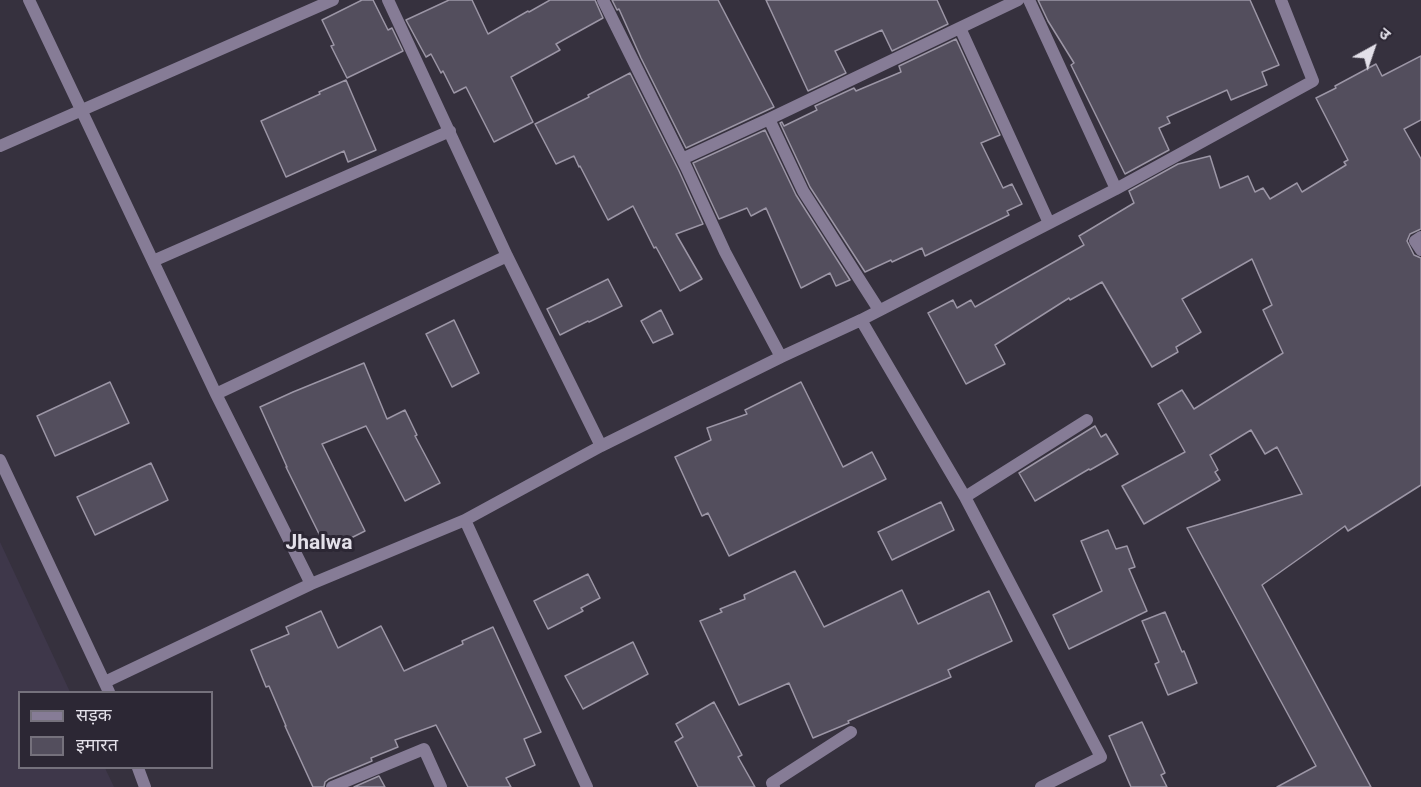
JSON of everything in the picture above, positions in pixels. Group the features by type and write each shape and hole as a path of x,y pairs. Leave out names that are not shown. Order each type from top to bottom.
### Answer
{"street":[{"path":"29,0 216,394 311,584"},
{"path":"0,146 333,0"},
{"path":"388,0 507,256 601,446"},
{"path":"603,0 682,159 725,252 781,357"},
{"path":"682,159 1018,0"},
{"path":"1029,0 1116,189"},
{"path":"0,460 107,687 311,584 465,520 601,446 861,320 1116,189 1313,81 1281,0"},
{"path":"960,28 1049,223"},
{"path":"769,119 803,191 879,310"},
{"path":"153,261 450,131"},
{"path":"1421,237 1415,241 1421,250"},
{"path":"216,394 507,256"},
{"path":"861,320 965,497 1101,757 1041,787"},
{"path":"965,497 1087,420"},
{"path":"465,520 587,787"},
{"path":"774,787 772,783 850,732"},
{"path":"332,787 424,749 441,787"},
{"path":"138,769 145,787"}],"shaded area":[{"path":"0,542 70,691 18,691 18,769 105,769 114,787 0,787"}],"building":[{"path":"362,0 373,0 388,30 392,28 403,51 347,78 331,46 334,45 322,20"},
{"path":"449,0 472,0 488,34 550,0 595,0 603,18 556,44 560,50 511,77 533,122 494,142 466,87 454,93 431,54 426,57 406,20"},
{"path":"612,0 718,0 774,107 686,148 619,9 617,10"},
{"path":"766,0 937,0 948,24 892,51 882,30 835,51 846,73 808,91"},
{"path":"1038,0 1250,0 1279,65 1262,72 1267,85 1231,100 1227,90 1167,117 1170,123 1159,128 1169,150 1125,174 1071,65 1074,63"},
{"path":"956,39 1000,135 981,143 1003,188 1012,184 1022,204 1007,211 1009,215 925,256 922,248 865,272 810,187 780,123 782,122 784,126 817,110 815,106 854,88 856,91 901,72 899,66"},
{"path":"1421,56 1421,120 1404,129 1421,159 1421,229 1410,234 1407,241 1414,255 1421,258 1421,485 1348,531 1345,526 1262,585 1371,787 1277,787 1316,766 1187,528 1302,494 1277,447 1265,454 1251,430 1210,455 1218,470 1215,472 1220,480 1144,524 1122,486 1185,452 1158,404 1182,390 1194,409 1283,353 1263,310 1272,305 1252,259 1182,299 1201,332 1176,347 1178,352 1152,367 1102,282 1070,300 1069,298 995,345 1005,364 966,384 928,313 953,300 957,308 971,300 975,307 1084,245 1079,236 1134,203 1129,191 1178,164 1210,156 1220,188 1248,176 1255,192 1263,188 1270,199 1297,183 1302,192 1346,165 1344,162 1348,160 1316,98 1376,64 1382,76"},
{"path":"630,73 703,224 676,234 702,279 680,291 656,247 654,248 633,206 608,220 574,156 556,164 535,124"},
{"path":"346,80 376,150 348,162 344,151 286,177 261,121"},
{"path":"765,130 796,195 850,280 836,286 830,273 801,288 766,208 751,216 747,208 719,219 693,163"},
{"path":"608,279 622,306 560,335 547,309"},
{"path":"661,310 673,334 653,343 641,321"},
{"path":"454,320 479,373 452,387 426,334"},
{"path":"364,363 387,419 405,410 417,435 415,436 440,483 405,501 366,426 322,444 365,531 327,550 286,467 260,407"},
{"path":"110,382 129,423 55,456 37,416"},
{"path":"801,382 843,467 872,452 886,479 729,556 708,513 702,516 675,457 711,440 707,428 747,414 745,410"},
{"path":"1095,426 1101,437 1106,434 1118,454 1035,501 1019,473"},
{"path":"151,463 168,500 95,535 77,497"},
{"path":"941,502 954,530 892,560 878,532"},
{"path":"1108,530 1116,549 1127,546 1135,567 1129,569 1147,611 1069,649 1053,615 1102,591 1081,541"},
{"path":"795,571 824,627 902,590 918,624 989,591 1012,641 948,670 951,677 813,738 789,683 739,705 700,621 722,612 720,609 745,599 744,595"},
{"path":"588,574 600,598 581,608 583,611 548,629 534,601"},
{"path":"321,611 338,648 381,626 404,671 463,644 462,641 493,627 541,732 524,739 535,765 506,778 511,787 468,787 436,725 395,740 398,747 329,779 325,782 324,787 313,787 251,650 289,634 286,627"},
{"path":"1165,612 1197,683 1168,695 1155,664 1159,662 1142,621"},
{"path":"633,642 648,674 583,709 565,676"},
{"path":"714,702 742,755 738,757 755,787 698,787 675,742 683,737 676,724"},
{"path":"1142,722 1165,773 1161,775 1167,787 1131,787 1109,736"},
{"path":"379,776 385,787 354,787"}],"district":[{"name":"Jhalwa","path":"319,544"}]}
